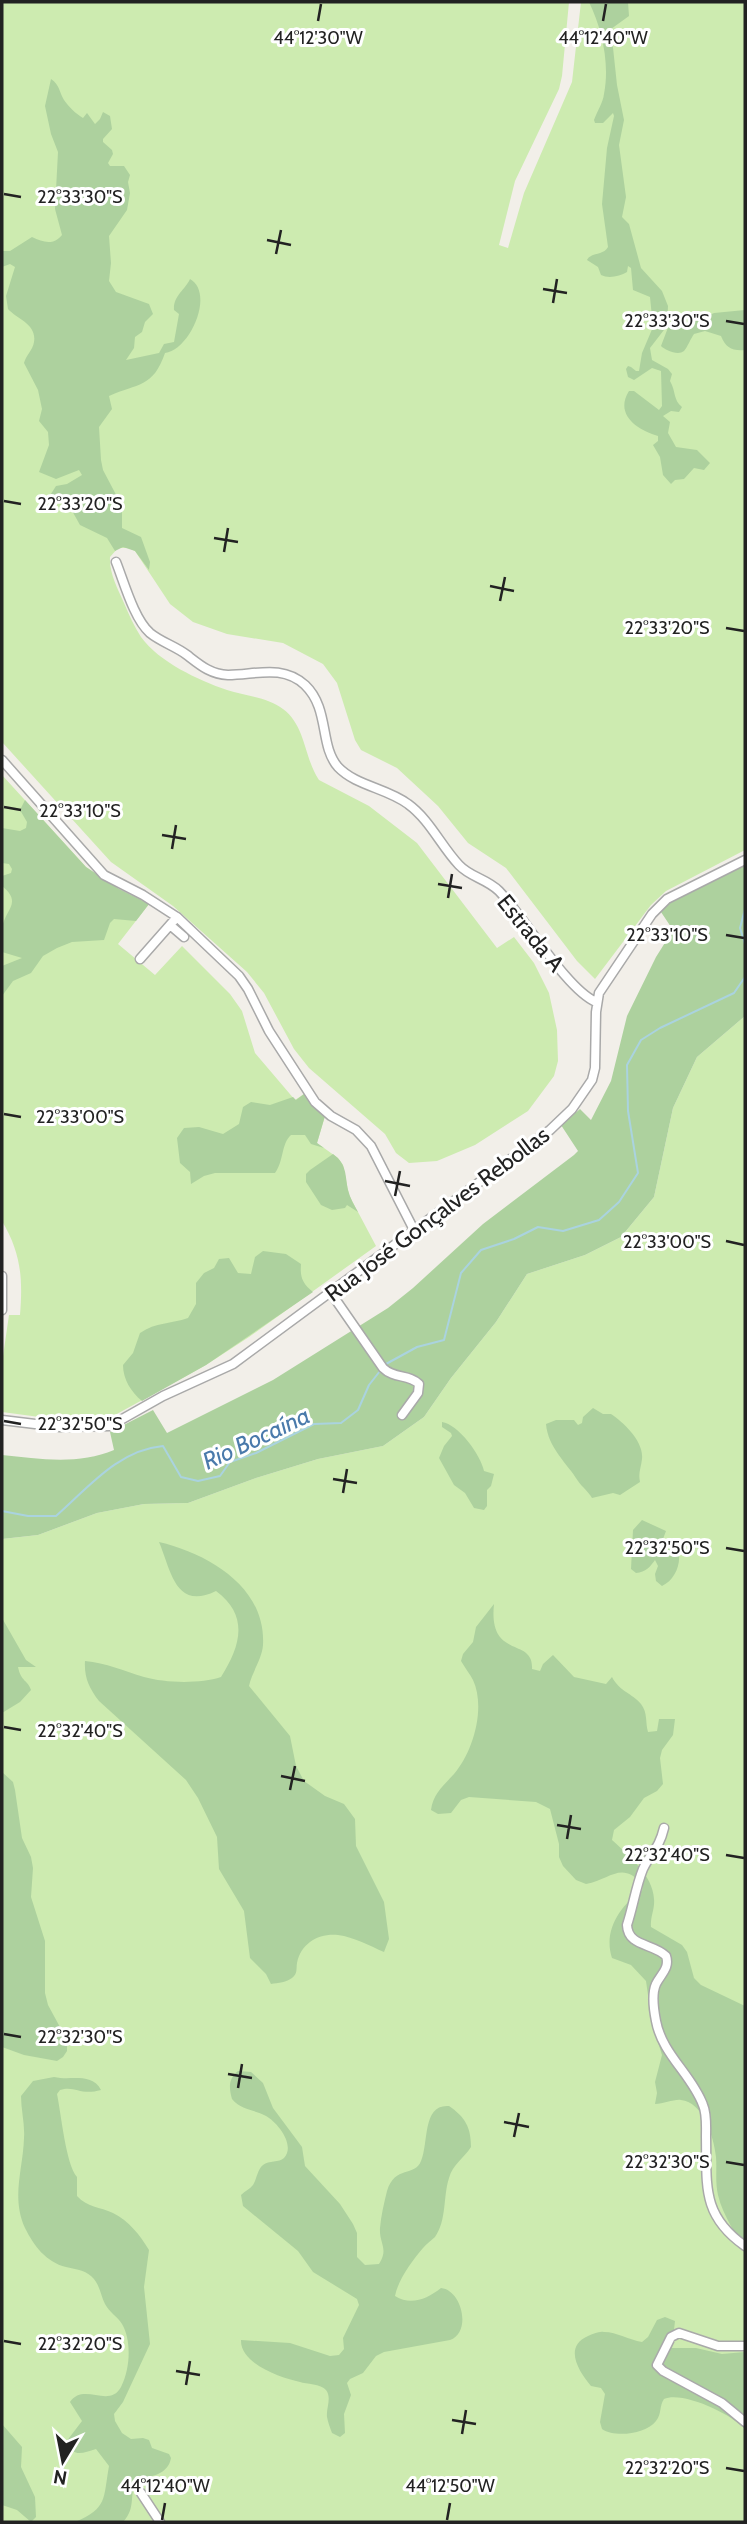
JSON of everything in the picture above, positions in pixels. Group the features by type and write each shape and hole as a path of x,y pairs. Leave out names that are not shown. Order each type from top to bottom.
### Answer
{"street":[{"name":"Estrada A","path":"116,562 145,629 205,669 225,675 276,672 303,683 318,701 332,756 339,767 416,810 458,865 496,888 569,979 596,1002"},
{"path":"2,761 104,875 177,917 244,983 269,1031 314,1102 331,1116 356,1130 372,1146 414,1230"},
{"name":"Rua José Gonçalves Rebollas","path":"2,1420 60,1427 110,1426 154,1401 243,1358 550,1130 579,1101 594,1075 596,1002 602,985 662,902 745,860"},
{"path":"140,959 177,917"},
{"path":"170,925 184,937"},
{"path":"2,1276 2,1310"},
{"path":"331,1293 383,1368 390,1374 413,1379 419,1384 418,1392 402,1415"},
{"path":"664,1828 657,1849 640,1877 627,1932 634,1941 657,1949 666,1956 667,1966 655,1986 656,2022 664,2043 704,2107 707,2180 711,2204 723,2228 745,2246"},
{"path":"745,2346 718,2346 679,2333 671,2337 657,2365 663,2371 733,2410 745,2421"},
{"path":"141,2493 160,2522"}],"green space":[{"path":"2,2 569,2 559,89 515,181 499,245 508,248 524,193 572,82 581,2 745,2 745,850 666,891 651,905 595,979 577,961 506,868 468,843 438,806 397,768 361,750 355,740 337,683 323,664 283,643 227,634 193,622 170,604 135,551 118,548 110,557 117,587 136,629 149,646 168,662 204,681 256,697 283,709 291,716 301,733 319,780 369,806 417,843 497,948 514,937 534,963 549,993 557,1030 558,1061 554,1076 528,1111 475,1145 437,1161 409,1163 396,1153 385,1134 309,1068 294,1049 264,993 247,972 173,906 111,862 2,742"},
{"path":"589,2 628,2 629,16 611,29 624,120 619,145 626,197 622,217 629,224 641,268 662,291 668,306 667,326 650,348 652,360 672,374 670,381 682,407 679,412 671,411 663,416 670,422 668,433 676,447 697,450 710,463 704,470 694,468 684,479 675,480 671,484 663,475 660,457 653,445 658,441 658,436 643,430 630,420 624,407 629,391 634,391 659,410 662,406 661,371 652,368 634,380 628,377 626,369 628,366 639,371 642,353 653,327 650,297 633,290 631,268 628,266 627,272 607,277 601,275 598,267 587,260 608,247 602,204 607,148 614,116 613,113 603,123 595,123 594,120 603,97 606,70 598,23"},
{"path":"51,79 68,105 83,118 87,113 95,124 103,112 110,116 112,129 103,139 113,154 108,163 110,166 124,166 130,175 127,210 109,236 109,281 116,292 149,304 153,314 145,322 142,332 135,337 134,348 126,360 159,353 164,344 174,342 179,314 174,310 174,305 190,279 197,286 200,296 196,320 183,342 174,350 165,353 150,379 109,396 112,409 99,427 103,470 122,506 122,528 141,537 150,562 149,570 135,551 123,547 115,551 107,538 80,525 66,500 49,497 56,486 67,484 82,475 79,470 56,479 39,472 49,445 48,432 39,421 42,409 38,390 24,363 33,345 34,336 29,326 8,309 6,296 15,267 10,264 2,267 2,251 10,251 32,237 51,242 62,235 55,209 58,152 45,106"},
{"path":"745,310 745,350 730,348 721,336 705,331 694,334 681,352 672,352 661,346 669,325 698,320 714,313"},
{"path":"2,775 86,867 119,889 149,904 118,944 155,975 182,946 230,994 242,1011 255,1053 295,1100 304,1094 313,1107 325,1116 317,1143 338,1158 343,1165 349,1195 376,1246 206,1365 115,1415 83,1421 2,1412 2,1363 9,1315 20,1315 21,1289 17,1255 2,1221"},
{"path":"25,800 86,867 119,889 149,904 136,921 114,919 104,940 72,942 43,956 31,973 13,981 2,996 2,966 22,958 2,952 1,931 12,902 2,886 2,876 11,873 12,869 9,864 2,863 2,828 20,831 26,828 27,822 20,810"},
{"path":"745,861 745,1016 697,1057 673,1108 654,1197 621,1237 585,1255 527,1274 496,1322 424,1417 383,1446 318,1459 188,1503 144,1504 97,1513 38,1535 2,1539 2,1455 59,1460 101,1455 114,1450 110,1432 153,1410 167,1433 273,1380 388,1308 483,1224 574,1155 578,1151 561,1125 580,1109 591,1120 611,1081 627,1016 656,957 673,930 659,909 664,903"},
{"path":"745,1016 745,2522 2,2522 2,1539 38,1535 97,1513 144,1504 188,1503 318,1459 383,1446 424,1417 496,1322 527,1274 585,1255 621,1237 654,1197 673,1108 697,1057"},
{"path":"304,1094 313,1107 325,1116 317,1143 324,1148 311,1144 305,1135 291,1135 275,1173 215,1173 191,1184 190,1172 180,1163 177,1138 184,1128 199,1127 223,1134 239,1124 243,1107 251,1102 270,1105 293,1097 296,1100"},
{"path":"333,1154 343,1166 349,1193 358,1212 347,1205 345,1208 332,1210 321,1205 306,1182 306,1174"},
{"path":"263,1251 286,1254 301,1264 302,1280 313,1292 206,1365 142,1401 128,1385 123,1365 133,1353 140,1333 158,1325 188,1318 196,1304 196,1283 204,1273 214,1268 219,1259 229,1258 238,1273 251,1274 255,1257"},
{"path":"593,1408 616,1417 632,1433 642,1452 640,1482 620,1495 613,1493 592,1498 559,1455 547,1433 546,1424 556,1420 574,1420 578,1425"},
{"path":"442,1422 462,1434 484,1471 494,1474 487,1490 487,1506 484,1510 474,1508 465,1493 454,1485 439,1458 452,1436 442,1427"},
{"path":"642,1520 666,1531 658,1552 678,1550 676,1571 671,1580 662,1586 656,1581 658,1566 655,1560 642,1572 636,1573 631,1569 633,1530"},
{"path":"159,1542 178,1547 215,1565 245,1590 255,1606 261,1624 263,1645 249,1686 290,1736 296,1766 304,1781 325,1796 344,1804 355,1819 356,1846 384,1902 389,1939 384,1952 350,1938 324,1936 312,1941 302,1950 292,1978 271,1984 266,1974 250,1958 244,1911 219,1869 217,1837 198,1798 186,1780 92,1692 86,1677 85,1661 108,1665 152,1679 193,1682 221,1677 228,1666 237,1643 238,1621 234,1611 216,1591 202,1596 191,1596 183,1592 171,1575"},
{"path":"494,1604 494,1622 498,1634 504,1641 526,1653 531,1659 532,1669 540,1671 553,1655 574,1677 606,1684 612,1677 643,1707 648,1732 657,1731 659,1719 675,1719 673,1735 662,1750 660,1758 663,1784 644,1798 630,1817 614,1830 612,1840 639,1866 653,1890 651,1927 682,1945 687,1952 694,1978 701,1985 745,2006 745,2254 720,2203 715,2149 706,2122 689,2102 675,2100 655,2104 655,2082 662,2055 652,2023 646,1981 631,1965 612,1958 610,1938 615,1920 620,1911 642,1891 643,1885 636,1878 622,1872 586,1884 576,1880 563,1866 559,1857 559,1844 550,1809 536,1802 469,1797 461,1800 451,1813 438,1814 431,1810 442,1786 461,1765 476,1729 477,1691 461,1661 473,1642 476,1627"},
{"path":"2,1618 26,1660 36,1667 18,1667 31,1690 20,1702 2,1713"},
{"path":"2,1772 13,1782 22,1838 31,1857 31,1897 45,1941 45,1993 48,2005 67,2040 67,2051 57,2061 24,2055 2,2047"},
{"path":"238,2071 251,2072 263,2083 273,2108 302,2147 305,2166 340,2204 353,2224 357,2233 357,2257 365,2265 379,2264 382,2259 380,2228 387,2191 395,2178 414,2169 421,2161 430,2118 434,2111 449,2106 463,2119 470,2134 471,2147 449,2178 439,2230 410,2265 395,2296 413,2301 425,2298 441,2288 448,2290 459,2303 462,2312 461,2329 457,2336 450,2340 384,2352 376,2356 363,2373 350,2379 347,2383 351,2395 344,2414 345,2433 340,2437 332,2433 328,2423 329,2396 324,2388 283,2377 263,2368 254,2363 242,2349 241,2340 290,2343 330,2356 339,2355 344,2349 343,2338 359,2305 357,2299 313,2272 298,2251 243,2206 241,2195 253,2185 261,2167 265,2163 284,2158 288,2147 284,2134 270,2119 240,2106 232,2099 230,2084"},
{"path":"54,2077 86,2079 97,2084 101,2090 88,2092 65,2089 57,2094 67,2150 77,2177 77,2196 124,2220 149,2250 144,2287 150,2344 123,2402 114,2414 122,2433 131,2439 149,2440 152,2448 169,2454 171,2458 163,2471 137,2480 130,2511 123,2522 75,2522 99,2507 109,2466 96,2449 75,2452 66,2442 82,2421 70,2402 82,2394 110,2396 121,2387 129,2356 125,2331 107,2307 91,2276 59,2265 37,2247 25,2228 19,2205 24,2133 21,2096 33,2081"},
{"path":"665,2317 675,2321 672,2348 696,2348 722,2354 745,2352 745,2429 706,2405 672,2397 664,2399 658,2418 645,2429 622,2434 602,2429 600,2422 605,2394 601,2388 591,2386 582,2374 576,2360 576,2346 588,2336 600,2332 614,2333 642,2342 648,2337 657,2320"},
{"path":"2,2424 22,2447 21,2467 35,2497 36,2517 31,2522 17,2510 2,2505"}],"waterway":[{"name":"Rio Bocaína","path":"745,909 740,928 745,944"},
{"name":"Rio Bocaína","path":"386,1364 417,1347 444,1340 461,1273 481,1250 514,1239 538,1227 563,1231 599,1220 619,1202 638,1173 628,1111 627,1065 641,1040 660,1028 734,993 745,977"},
{"name":"Rio Bocaína","path":"2,1511 28,1516 56,1516 118,1463 147,1449 163,1446 181,1477 198,1481 220,1476 230,1462 256,1453 314,1424 341,1423 358,1410 369,1385 380,1371"}]}
